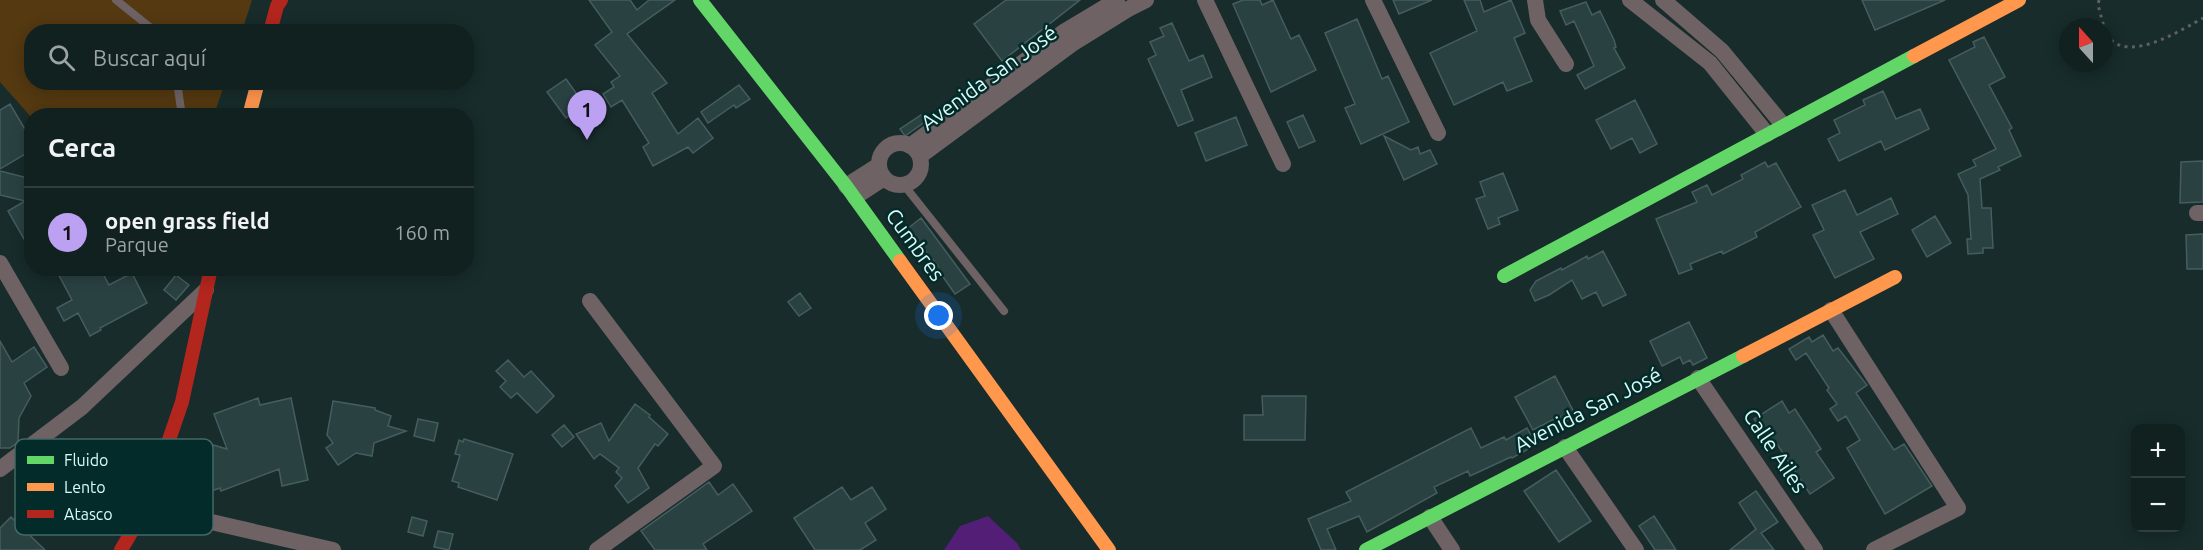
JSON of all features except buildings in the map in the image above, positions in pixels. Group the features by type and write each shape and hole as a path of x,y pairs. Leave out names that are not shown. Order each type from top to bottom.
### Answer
{"street":[{"path":"272,24 280,0"},
{"name":"Cumbres","path":"700,0 850,191 1109,550"},
{"name":"Avenida San José","path":"1014,79 1065,31 1116,0"},
{"name":"Avenida San José","path":"915,151 1014,79 1146,0"},
{"path":"1205,0 1283,164"},
{"path":"1373,0 1438,133"},
{"path":"1535,0 1538,20 1566,64"},
{"path":"1663,0 1722,51 1783,125"},
{"path":"1504,276 2019,0"},
{"path":"1635,1 1710,63 1767,134"},
{"path":"251,108 256,90"},
{"path":"903,143 915,151 920,171 917,178 897,186 881,172 880,158 889,146 903,143"},
{"path":"850,191 881,172"},
{"path":"2,272 61,369"},
{"path":"169,439 182,402 210,276"},
{"name":"Avenida San José","path":"1366,550 1894,277"},
{"path":"40,439 82,407 206,290"},
{"path":"590,301 714,466 597,550"},
{"path":"1831,310 1958,508 1874,550"},
{"name":"Calle Ailes","path":"1698,378 1815,550"},
{"path":"1565,447 1636,550"},
{"path":"0,469 15,458"},
{"path":"1430,517 1452,550"},
{"path":"213,522 333,550"},
{"path":"121,550 130,535"}],"lane":[{"path":"116,0 146,24"},
{"path":"178,90 181,108"},
{"path":"904,185 1004,311"}],"path":[{"path":"2099,0 2102,18"},
{"path":"2113,40 2120,45 2141,47 2168,38 2203,18"}],"shaded area":[{"path":"0,0 252,0 244,24 24,24 24,90 223,90 216,108 24,109 0,82"},
{"path":"988,516 1017,543 1021,550 944,550 960,526"}],"traffic: fast":[{"path":"700,0 846,186 900,261"},
{"path":"1504,276 1914,56"},
{"path":"1366,550 1743,356"}],"traffic: slow":[{"path":"1914,56 2019,0"},
{"path":"251,108 256,90"},
{"path":"900,261 1109,550"},
{"path":"1743,356 1895,277"}],"traffic: jam":[{"path":"272,24 281,0"},
{"path":"169,439 182,402 209,276"},
{"path":"121,550 130,535"}],"place":[{"name":"open grass field","path":"587,140"}]}
